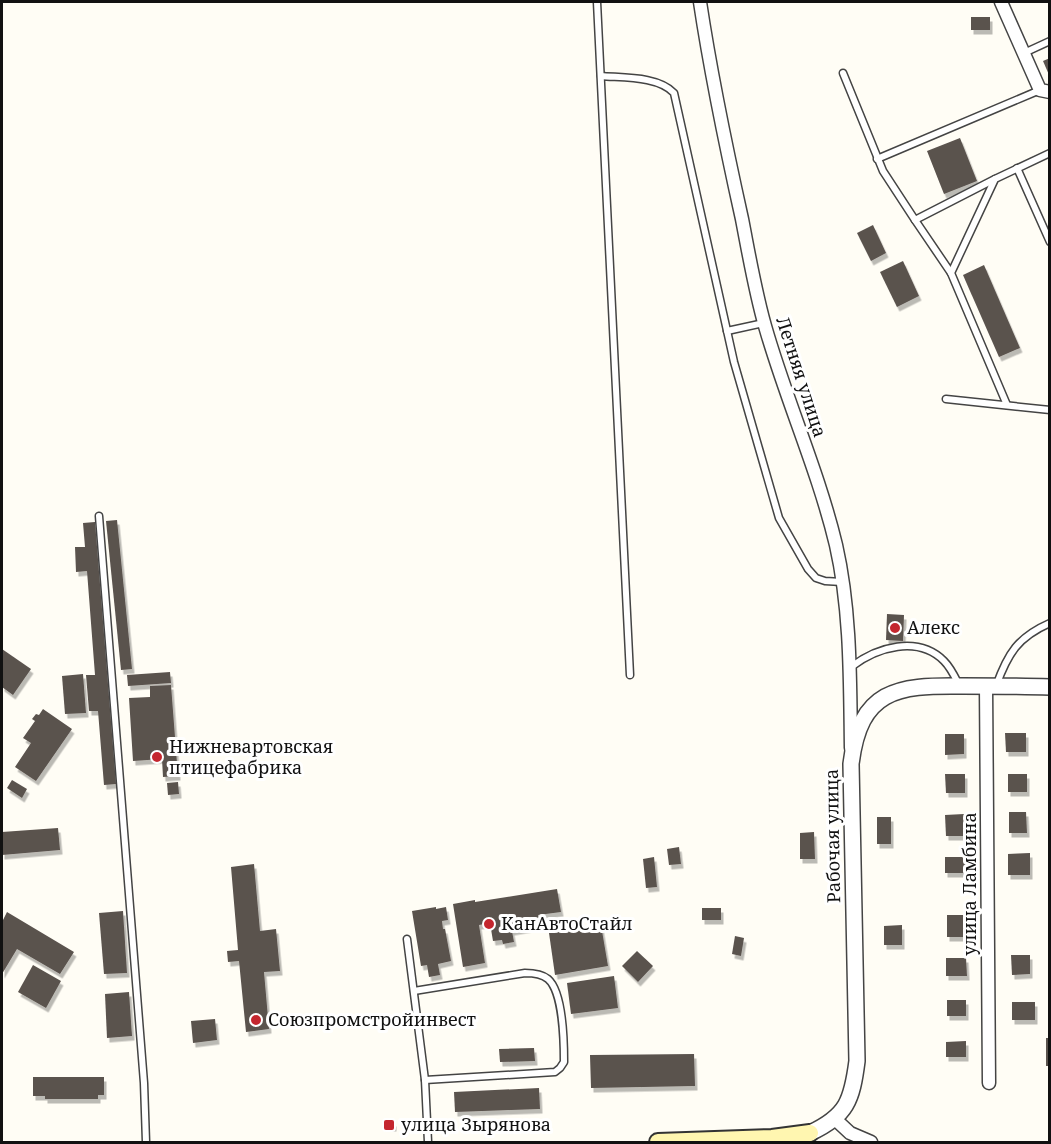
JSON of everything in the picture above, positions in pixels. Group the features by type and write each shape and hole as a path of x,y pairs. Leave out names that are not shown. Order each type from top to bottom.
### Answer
{"main road":[{"path":"658,1143 772,1138 810,1133"}],"street":[{"name":"Летняя улица","path":"700,2 720,117 764,323 836,546 842,582 850,669 851,764"},
{"path":"1001,2 1024,53 1045,91"},
{"name":"улица Ламбина","path":"989,1083 991,686"},
{"name":"Рабочая улица","path":"810,1133 835,1119 847,1104 854,1085 856,1061 851,764 853,746 866,713 882,699 912,687 1050,687"},
{"path":"835,1119 850,1138 871,1143"}],"lane":[{"path":"597,2 630,675"},
{"path":"1024,53 1050,41"},
{"path":"843,73 878,159 893,188 951,273 1007,405"},
{"path":"600,75 655,82 667,86 674,93 739,382 779,518 808,569 816,578 842,582"},
{"path":"878,159 1045,91"},
{"path":"915,220 1050,153"},
{"path":"1017,168 1050,242"},
{"path":"951,273 995,179"},
{"path":"727,332 764,323"},
{"path":"946,399 1050,410"},
{"path":"99,516 147,1143"},
{"path":"991,686 1019,641 1035,629 1050,623"},
{"path":"850,669 865,657 886,648 911,646 932,652 943,659 959,686"},
{"path":"407,939 425,1080 428,1143"},
{"path":"414,992 525,973 543,976 550,981 559,1004 564,1062 555,1072 425,1080"}],"building":[{"path":"971,17 990,17 990,30 971,30"},
{"path":"1050,58 1050,77 1043,61"},
{"path":"960,138 977,181 944,194 927,151"},
{"path":"873,225 886,253 871,261 857,233"},
{"path":"903,261 919,296 897,307 880,272"},
{"path":"984,265 1020,348 999,357 963,275"},
{"path":"117,520 132,669 121,670 106,521"},
{"path":"95,522 116,784 104,785 98,711 89,711 86,675 95,675 87,571 76,572 75,547 85,547 83,523"},
{"name":"Алекс","path":"887,614 904,615 903,641 886,640"},
{"path":"2,649 31,669 13,695 2,687"},
{"path":"170,672 171,683 128,686 127,675"},
{"path":"83,674 86,713 65,714 62,676"},
{"path":"171,685 178,776 163,777 162,759 133,761 129,698 150,697 150,686"},
{"path":"43,709 72,729 36,781 15,767 31,743 23,738 35,721 32,719"},
{"path":"1005,733 1026,733 1026,752 1006,752"},
{"path":"945,734 964,734 964,754 945,755"},
{"path":"945,774 965,774 965,793 946,793"},
{"path":"1008,774 1027,774 1027,792 1008,792"},
{"path":"12,780 27,789 22,798 7,788"},
{"path":"178,782 179,794 168,795 167,783"},
{"path":"1009,812 1026,812 1027,833 1009,833"},
{"path":"964,814 965,836 946,836 945,815"},
{"path":"877,817 891,817 891,844 877,844"},
{"path":"58,828 60,850 2,855 2,832"},
{"path":"814,832 815,859 800,859 800,833"},
{"path":"679,847 681,864 669,865 667,849"},
{"path":"1030,853 1030,875 1008,875 1008,854"},
{"path":"654,857 657,887 646,888 643,859"},
{"path":"945,857 965,857 966,873 945,873"},
{"path":"254,864 260,931 276,929 280,971 264,972 269,1029 246,1032 239,961 228,962 227,951 238,950 231,867"},
{"path":"557,889 561,912 538,915 540,926 512,931 514,942 503,944 502,940 493,941 490,923 479,925 485,963 463,967 453,904"},
{"path":"436,907 436,909 446,907 448,920 442,921 451,961 438,964 440,975 429,977 427,965 421,966 412,911"},
{"path":"702,908 721,908 721,920 702,920"},
{"path":"123,911 127,973 104,974 99,913"},
{"path":"7,912 74,952 60,974 17,949 2,974 2,922"},
{"path":"947,915 966,915 966,937 947,937"},
{"path":"601,925 608,966 555,975 549,933"},
{"path":"902,925 902,945 884,945 884,926"},
{"path":"735,936 744,938 741,956 732,954"},
{"path":"637,951 653,966 638,982 622,966"},
{"path":"1011,955 1030,955 1030,974 1012,975"},
{"path":"946,958 966,958 967,976 946,976"},
{"path":"33,965 61,981 46,1008 18,992"},
{"path":"614,976 618,1008 571,1014 567,983"},
{"path":"129,992 132,1036 107,1038 105,994"},
{"path":"947,1000 966,1000 966,1016 947,1016"},
{"path":"1012,1002 1035,1002 1035,1020 1012,1020"},
{"path":"215,1019 217,1040 193,1043 191,1021"},
{"path":"1046,1038 1050,1038 1050,1066 1046,1066"},
{"path":"966,1041 966,1057 946,1057 946,1042"},
{"path":"534,1048 535,1061 500,1062 499,1049"},
{"path":"694,1054 695,1086 591,1088 590,1055"},
{"path":"33,1077 104,1077 104,1095 98,1095 98,1099 45,1099 45,1096 33,1096"},
{"path":"539,1088 540,1109 455,1112 454,1092"},
{"path":"394,1122 394,1127 383,1127 383,1123"}],"place":[{"name":"Алекс","path":"895,628"},
{"name":"Нижневартовская птицефабрика","path":"157,757"},
{"name":"КанАвтоСтайл","path":"489,924"},
{"name":"Союзпромстройинвест","path":"256,1020"},
{"name":"улица Зырянова","path":"389,1125"}]}
